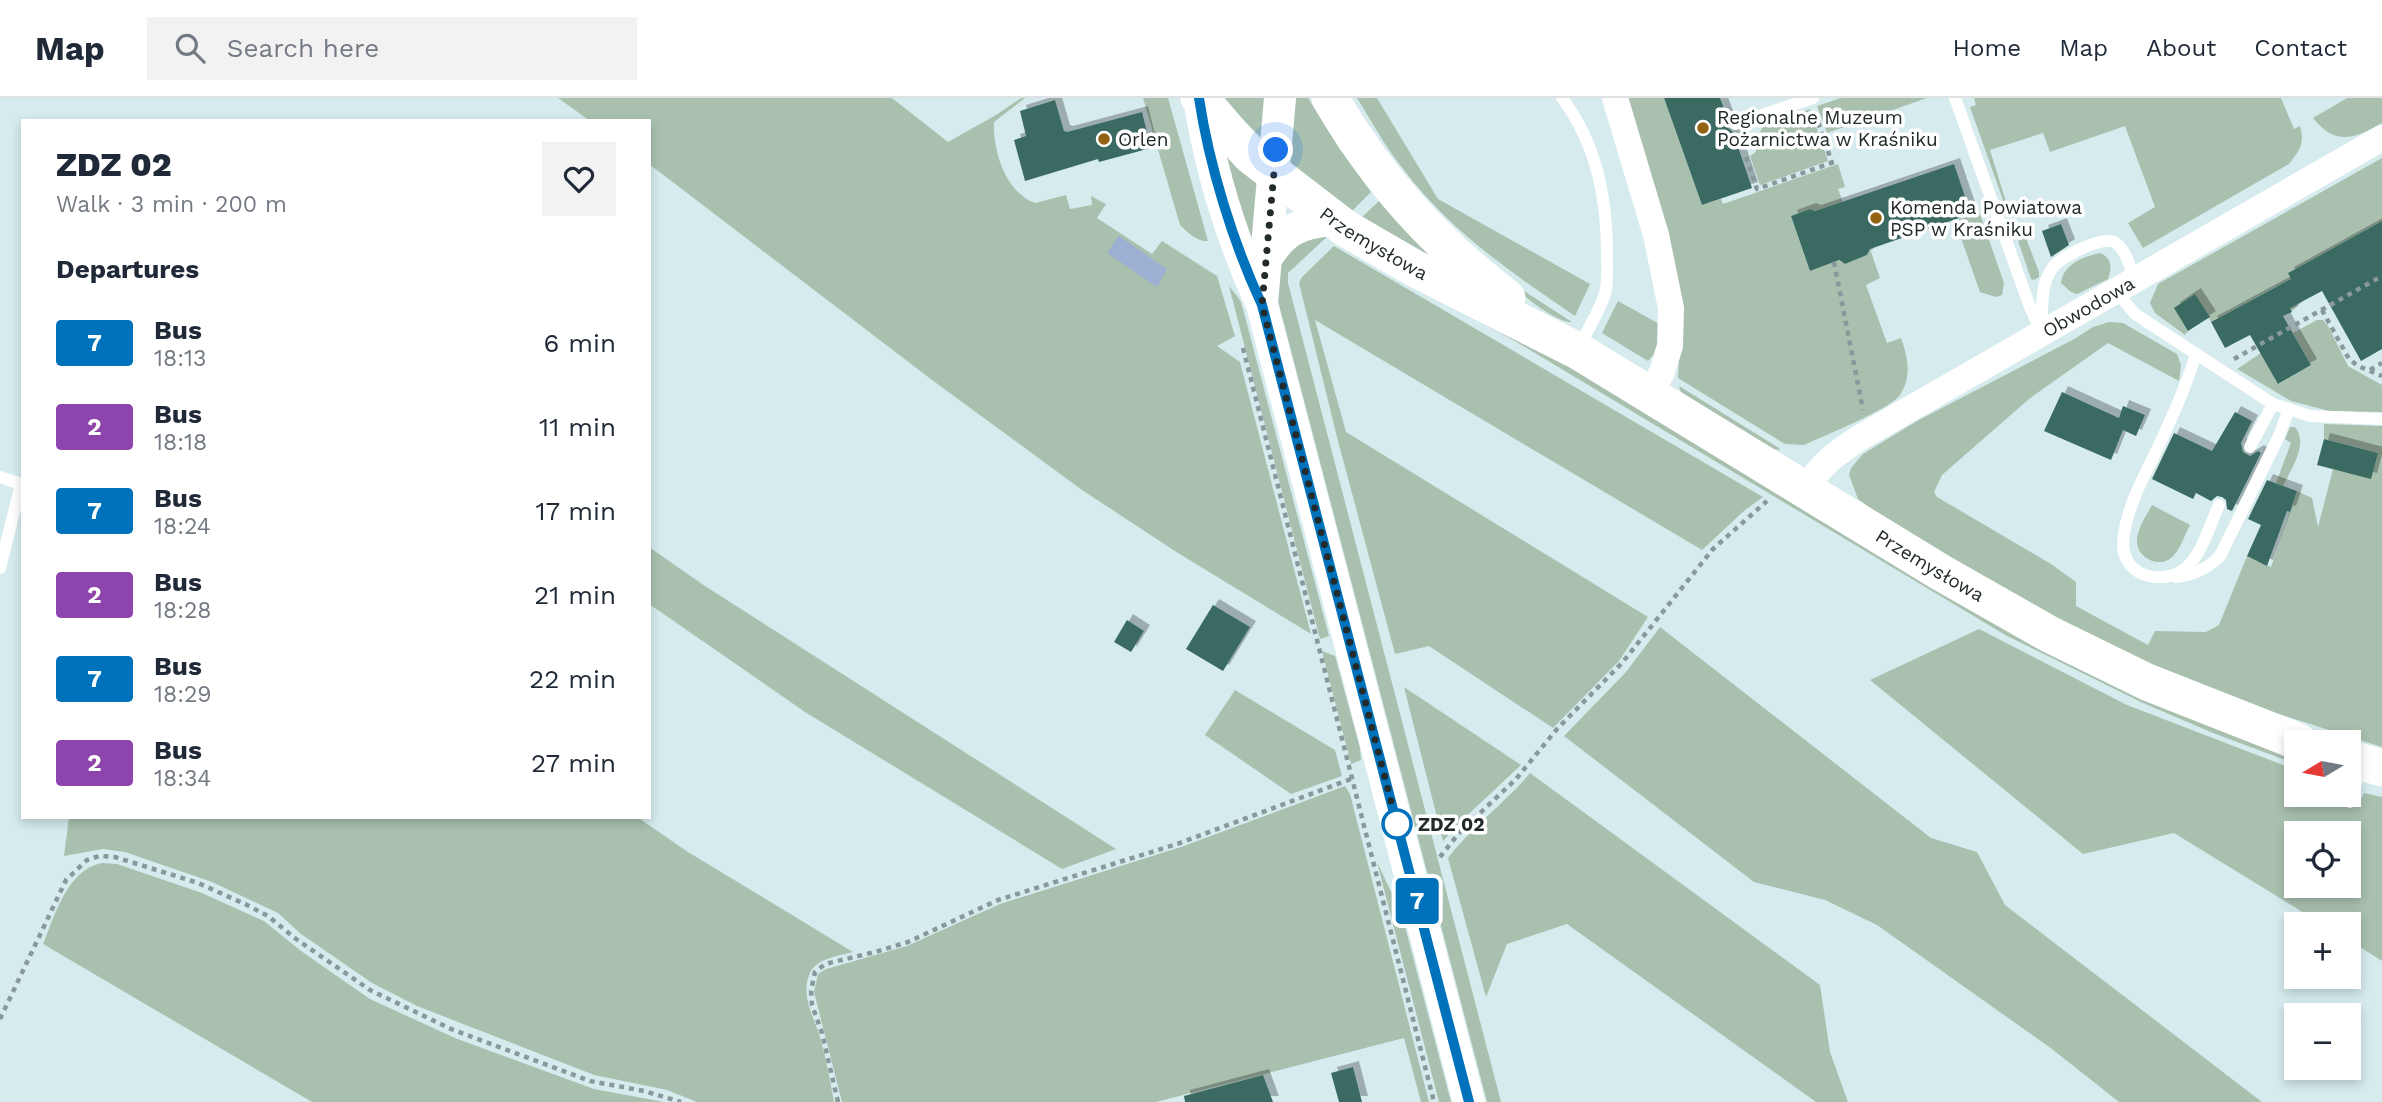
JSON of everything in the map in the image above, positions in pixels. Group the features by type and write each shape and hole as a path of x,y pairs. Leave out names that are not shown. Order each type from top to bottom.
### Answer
{"main road":[{"name":"Przemysłowa","path":"1199,98 1233,139 1273,175 1331,220 1414,268 1578,351 1649,395 1788,494 1940,572 2049,634 2147,682 2284,736"},
{"name":"Przemysłowa","path":"1330,98 1366,155 1442,244 1494,288 1578,351"}],"street":[{"path":"1199,98 1204,129 1236,243 1262,305 1469,1102"},
{"path":"1262,305 1280,98"},
{"path":"1615,98 1656,235 1671,308 1670,346 1662,372 1649,395"},
{"name":"Obwodowa","path":"1788,494 1835,454 1861,437 2382,138"},
{"path":"1266,259 1282,236 1304,225 1331,220"}],"lane":[{"path":"1562,98 1580,124 1589,144 1600,181 1607,225 1605,293 1578,351"},
{"path":"1735,124 1811,98"},
{"path":"1955,98 2042,333"},
{"path":"2042,333 2046,281 2055,265 2093,244 2113,242 2122,249 2126,285 2135,314 2218,369 2273,404 2311,416 2382,419"},
{"path":"2196,354 2186,385 2135,496 2124,533 2123,550 2127,561 2144,575 2169,578 2197,572 2220,556 2279,436 2289,409"},
{"path":"2250,447 2273,404"},
{"path":"0,477 21,484 0,568"},
{"path":"2169,578 2188,566 2195,557 2219,505"}],"path":[{"path":"1745,157 1756,189 1834,162 1811,98"},
{"path":"1834,262 1865,423"},
{"path":"2218,369 2382,276"},
{"path":"2322,310 2349,359 2358,366 2382,376"},
{"path":"1242,345 1434,1102"},
{"path":"2369,370 2382,363"},
{"path":"1440,857 1459,833 1516,779 1557,729 1622,663 1713,550 1788,494"},
{"path":"838,1102 822,1033 812,1005 811,991 815,972 825,964 908,942 998,900 1180,843 1382,768"},
{"path":"0,1019 66,880 87,860 99,856 115,857 198,883 257,910 370,990 452,1030 590,1081 645,1091 681,1102"}],"green space":[{"path":"558,98 892,98 948,142 1025,98 994,122 999,157 1016,190 1035,203 1066,195 1070,209 1092,205 1091,196 1106,204 1097,218 1152,254 1162,241 1217,276 1235,336 1217,346 1240,362 1311,634 1178,553 1082,490 932,380 651,166 651,119 587,119"},
{"path":"1143,98 1168,98 1208,241 1196,238 1180,225"},
{"path":"1225,98 1272,98 1264,140 1244,121"},
{"path":"1288,98 1308,98 1371,192 1352,211 1287,160"},
{"path":"1357,98 1377,98 1438,199 1590,284 1575,316 1506,267 1441,213 1397,162"},
{"path":"1625,98 1664,98 1702,205 1721,199 1723,204 1838,164 1845,187 1838,189 1843,202 1791,216 1810,271 1838,260 1845,264 1867,255 1870,249 1880,278 1866,285 1887,343 1901,338 1907,360 1904,388 1894,401 1856,422 1804,445 1785,444 1678,378 1680,337"},
{"path":"1841,98 1927,98 1827,133 1817,106"},
{"path":"1974,98 2281,98 2294,129 2300,126 2302,142 2289,164 2143,248 2128,223 2155,207 2125,126 2050,152 2043,133 1990,150 2006,202 2004,203 1970,107 1976,105"},
{"path":"2347,98 2382,98 2382,123 2363,133 2346,137 2330,133 2313,118"},
{"path":"1810,109 1828,161 1760,185 1750,156 1758,147 1764,125"},
{"path":"1215,131 1263,176 1255,266"},
{"path":"2382,158 2382,221 2288,273 2303,301 2292,311 2277,286 2211,322 2195,295 2185,335 2155,313 2150,303 2158,284"},
{"path":"1379,201 1416,241 1441,263 1362,217"},
{"path":"1426,206 1521,289 1572,322 1540,308 1519,292"},
{"path":"1979,211 2004,283 2002,295 1996,297 1980,292 1955,221"},
{"path":"1330,234 1288,273 1288,283 1501,1102 1487,1102 1277,297 1277,265 1302,237"},
{"path":"1345,238 2284,751 2284,760 2143,703 2007,636 1513,340 1394,274"},
{"path":"2026,238 2039,272 2039,277 2034,280 2031,279 2018,241"},
{"path":"1334,246 1763,497 1702,550 1315,320 1346,432 1648,617 1619,661 1553,728 1429,646 1395,654 1299,283"},
{"path":"2101,253 2110,264 2108,279 2077,294 2061,283 2070,266 2088,256"},
{"path":"1229,286 1240,300 1243,309 1329,636 1320,639"},
{"path":"1618,301 1663,326 1656,352 1648,361 1602,333"},
{"path":"2317,320 2323,320 2328,326 2348,366 2382,385 2382,412 2329,411 2291,401 2237,369 2261,353 2279,384 2311,365 2293,333"},
{"path":"2109,322 2123,323 2177,354 2181,365 2179,381 2108,343 2029,399 1942,475 1934,492 1937,497 2051,564 2076,582 2076,606 2148,645 2155,631 2206,632 2219,625 2247,556 2271,567 2297,491 2312,498 2318,527 2333,469 2378,453 2324,439 2324,424 2382,426 2382,747 2361,740 2361,730 2329,730 2276,713 2142,661 2080,632 1885,519 1858,499 1849,475 1851,468 1863,454 1917,421 2093,327"},
{"path":"1679,386 1780,450 1773,449 1681,392"},
{"path":"2290,427 2295,427 2300,441 2294,464 2283,486 2276,483 2291,443 2285,439"},
{"path":"2152,505 2190,525 2176,552 2163,562 2146,557 2138,547 2138,532"},
{"path":"651,548 702,584 1116,849 1062,869 805,712 651,605"},
{"path":"1660,627 1931,838 1977,852 2005,905 2262,1102 2119,1102 2052,1049 1877,925 1825,900 1754,882 1564,736 1626,672"},
{"path":"1979,629 2127,705 2284,765 2284,807 2361,807 2364,793 2382,797 2382,961 2361,948 2361,912 2302,912 2174,833 2083,854 1870,680"},
{"path":"1322,651 1335,656 1360,748 1361,760 1351,764"},
{"path":"1404,687 1521,765 1443,841"},
{"path":"1235,690 1335,750 1342,776 1291,794 1205,735"},
{"path":"1530,773 1820,985 1830,1052 1848,1102 1816,1102 1567,924 1507,944 1486,997 1448,858 1467,835"},
{"path":"1345,786 1350,794 1429,1102 1421,1102 1404,1038 1156,1102 842,1102 814,992 818,974 826,969 907,946 1000,904 1181,847"},
{"path":"69,819 640,819 688,852 853,952 829,958 818,964 807,981 807,998 822,1045 834,1102 697,1102 667,1090 594,1075 417,1006 372,983 301,934 278,913 212,882 125,852 103,849 64,856"},
{"path":"1371,839 1377,862 1402,915 1451,1102 1439,1102"},
{"path":"102,863 117,864 202,893 264,921 301,951 370,999 455,1038 594,1089 664,1102 312,1102 43,944 71,884 90,867"}],"water":[{"path":"1119,236 1167,269 1157,287 1107,253"}],"building":[{"name":"Regionalne Muzeum Pożarnictwa w Kraśniku","path":"1664,98 1720,98 1728,119 1727,127 1733,132 1752,188 1702,205"},
{"path":"1055,100 1064,131 1067,132 1142,112 1151,148 1099,162 1098,159 1025,181 1014,140 1026,136 1020,111"},
{"name":"Komenda Powiatowa PSP w Kraśniku","path":"1954,164 1971,214 1870,249 1867,255 1845,264 1839,260 1810,271 1791,216 1810,209 1815,211"},
{"path":"2382,221 2382,349 2361,361 2322,291 2290,308 2292,312 2283,316 2311,365 2278,384 2250,335 2225,348 2211,322 2291,279 2288,273"},
{"path":"2061,224 2069,245 2051,257 2042,231"},
{"path":"2195,294 2210,317 2188,331 2174,308"},
{"path":"2062,392 2119,418 2123,406 2145,415 2136,436 2123,430 2111,460 2044,431"},
{"path":"2235,412 2252,421 2241,443 2243,452 2250,456 2258,451 2261,453 2232,511 2227,509 2226,500 2222,497 2217,496 2211,501 2196,493 2193,499 2152,479 2174,433 2212,451"},
{"path":"2324,439 2378,453 2371,479 2317,465"},
{"path":"2267,480 2297,491 2267,566 2247,556 2261,525 2248,519"},
{"path":"1213,605 1250,627 1223,671 1186,649"},
{"path":"1127,620 1144,631 1131,652 1114,642"},
{"path":"1353,1067 1362,1102 1339,1102 1331,1073"},
{"path":"1263,1075 1273,1102 1185,1102 1184,1096"}],"bus line":[{"name":"7","path":"1199,98 1204,129 1238,250 1262,305 1469,1102"}],"place":[{"name":"Regionalne Muzeum Pożarnictwa w Kraśniku","path":"1703,128"},
{"name":"Orlen","path":"1104,139"},
{"name":"Komenda Powiatowa PSP w Kraśniku","path":"1876,218"},
{"name":"ZDZ 02","path":"1397,824"}],"route":[{"path":"1276,150 1262,305 1397,824"}]}
